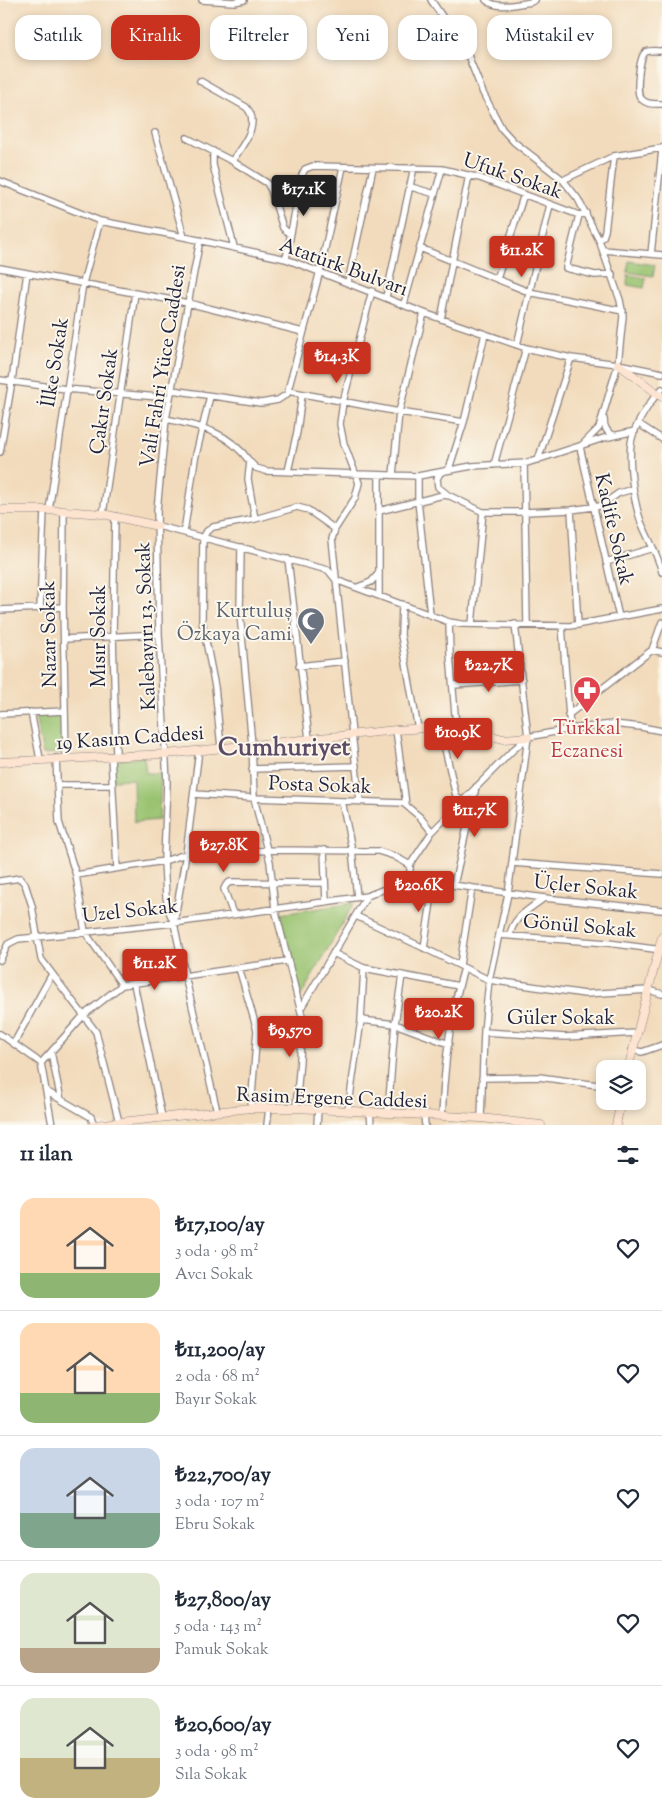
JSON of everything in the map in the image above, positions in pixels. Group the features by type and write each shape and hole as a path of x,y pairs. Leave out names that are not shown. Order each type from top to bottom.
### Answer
{"street":[{"path":"202,0 234,2 244,0"},
{"path":"431,0 467,53 483,93 502,129 514,142 563,180 574,192 599,240 612,274 623,311 618,364 604,416 596,433 580,447"},
{"path":"486,0 490,3 503,5 535,0"},
{"path":"662,51 647,51 643,54 640,63 638,89 639,96 644,101 652,104 662,104"},
{"path":"200,81 246,107 251,113 252,121 247,138 232,161"},
{"path":"155,133 184,237"},
{"path":"187,138 232,161 269,185 283,228 290,234 286,259"},
{"path":"563,180 614,156 662,149 650,254"},
{"path":"213,151 212,161 234,248"},
{"path":"599,240 604,235 614,156"},
{"name":"Ufuk Sokak","path":"290,234 302,175 310,166 442,169 469,175 579,215 586,213"},
{"path":"172,390 267,403 282,398 288,391 320,271 343,167"},
{"path":"386,297 414,167"},
{"path":"348,282 372,168"},
{"path":"404,304 442,169"},
{"path":"441,318 469,175"},
{"name":"Atatürk Bulvarı","path":"0,182 100,221 286,259 372,291 424,313 526,348 572,358 618,364 662,373"},
{"path":"411,188 435,194"},
{"path":"497,279 524,194"},
{"path":"517,345 550,205"},
{"path":"579,215 566,268 596,275 612,274"},
{"name":"İlke Sokak","path":"40,608 46,510 83,283 100,221"},
{"name":"Vali Fahri Yüce Caddesi","path":"158,526 157,510 166,419 200,240"},
{"path":"420,248 529,292 623,311"},
{"path":"603,250 662,255"},
{"path":"0,268 188,303 303,332"},
{"path":"0,452 27,273"},
{"path":"360,802 332,539 334,529 356,494 359,483 340,429 343,402 372,291"},
{"name":"Çakır Sokak","path":"103,514 135,293"},
{"path":"393,475 399,412 424,313"},
{"path":"436,481 440,473 449,469 464,422 485,334"},
{"path":"494,465 526,348"},
{"path":"538,460 572,358"},
{"path":"618,364 660,393 639,424 631,446 633,489 638,513 662,572"},
{"path":"0,380 66,389 170,398"},
{"path":"288,391 464,422"},
{"path":"288,471 297,432 302,394"},
{"path":"184,532 192,478 210,396"},
{"path":"604,416 606,429 610,434 616,435"},
{"path":"166,419 214,431 230,441 256,468 262,470 379,476 418,476 449,469 524,464 616,435 635,432"},
{"path":"639,424 662,439"},
{"name":"Kadife Sokak","path":"580,447 619,618"},
{"path":"250,462 248,479 255,519"},
{"path":"524,464 527,624"},
{"path":"418,501 432,495 436,488 436,475 432,473"},
{"path":"379,476 379,596"},
{"path":"418,476 418,501 430,614"},
{"path":"436,481 440,489 450,496 483,512 571,510 594,507 603,505 622,492 633,489"},
{"path":"379,511 439,495 450,496"},
{"path":"221,747 215,688 202,621 203,538 207,531 213,527 255,519 300,507 308,510 334,529"},
{"path":"0,510 46,510 103,514 184,532 328,570 336,580 449,622 562,626 578,625 662,609"},
{"path":"571,510 578,625"},
{"name":"Nazar Sokak","path":"64,511 63,607 66,757"},
{"path":"472,624 483,512"},
{"name":"Mısır Sokak","path":"115,516 112,785 118,868"},
{"name":"Kalebayırı 13. Sokak","path":"158,526 159,634 166,754 164,861 166,897 174,923 217,1111"},
{"path":"241,547 240,614 252,745 254,798 268,850 275,909 287,961 301,1008 302,1035 296,1108"},
{"path":"606,562 652,548"},
{"path":"288,559 308,739"},
{"path":"354,586 364,586 372,582 377,578 379,572"},
{"path":"402,604 401,635 418,729"},
{"path":"0,610 63,607"},
{"path":"449,622 456,726"},
{"path":"568,716 652,650 662,622"},
{"path":"475,1120 482,1078 489,980 508,894 528,737 515,624"},
{"path":"562,626 570,729"},
{"path":"64,639 159,634"},
{"path":"652,650 662,652"},
{"path":"299,666 345,661"},
{"path":"454,685 522,680"},
{"path":"0,714 65,711"},
{"path":"31,712 40,759"},
{"path":"410,879 410,865 432,832 528,737 570,729 613,724 662,731"},
{"name":"19 Kasım Caddesi","path":"0,762 66,757 166,754 352,734 456,726 503,739 528,737"},
{"path":"440,727 456,796 462,802"},
{"path":"396,730 406,804 432,832"},
{"path":"503,739 510,746 510,753"},
{"path":"174,923 186,854 199,750"},
{"path":"56,758 60,826 76,875 85,932 122,986"},
{"path":"252,769 356,766"},
{"path":"57,785 112,785"},
{"path":"454,885 477,786"},
{"name":"Posta Sokak","path":"194,794 406,804"},
{"path":"342,801 352,850 358,897"},
{"path":"76,875 164,861 186,854 234,854 268,850 378,851 410,865"},
{"path":"324,850 326,902"},
{"path":"512,863 662,874"},
{"path":"0,881 16,878 24,881 32,906 40,955 96,1032 119,1122"},
{"name":"Üçler Sokak","path":"410,879 508,894 662,910"},
{"name":"Uzel Sokak","path":"0,960 10,942 18,939 174,923 368,896 410,879"},
{"path":"234,914 224,889 228,883 244,881 326,883"},
{"path":"424,948 434,882"},
{"path":"442,1116 449,1044 462,967 472,888"},
{"path":"301,1008 368,896"},
{"path":"510,935 515,921 544,898"},
{"path":"356,916 489,980 586,994 649,990 662,994"},
{"name":"Gönül Sokak","path":"499,934 608,943 660,950"},
{"path":"630,1060 662,937"},
{"path":"333,953 364,968 459,986"},
{"path":"41,1063 84,1015 122,986 287,961"},
{"path":"239,968 257,1030 251,1108"},
{"path":"348,1111 360,1020 364,968"},
{"path":"14,1042 52,974"},
{"path":"388,1113 395,1024 402,975"},
{"path":"134,984 162,1117"},
{"path":"360,1020 395,1024 449,1044"},
{"name":"Güler Sokak","path":"484,1032 565,1037 637,1033"},
{"path":"0,1034 14,1042 41,1063 52,1125"},
{"path":"632,1050 644,1051 662,1045"},
{"path":"51,1052 61,1100"},
{"path":"482,1078 539,1077 596,1085"},
{"path":"46,1091 91,1117 94,1125"},
{"name":"Rasim Ergene Caddesi","path":"94,1125 251,1108 296,1108 442,1116 540,1125"},
{"path":"267,1125 269,1108"},
{"path":"317,1125 318,1109"},
{"path":"616,1125 619,1110"},
{"path":"370,1112 371,1125"},
{"path":"424,1116 424,1125"}],"green space":[{"path":"629,261 655,265 653,276 627,272"},
{"path":"628,275 646,278 644,288 627,285"},
{"path":"62,714 62,753 43,754 35,716"},
{"path":"144,757 146,773 161,773 159,820 134,822 133,779 114,780 113,760"},
{"path":"354,903 301,996 280,914"}],"place":[{"name":"Kurtuluş Özkaya Cami","path":"311,645"},
{"name":"Türkkal Eczanesi","path":"587,714"}],"district":[{"name":"Cumhuriyet","path":"284,746"}]}
